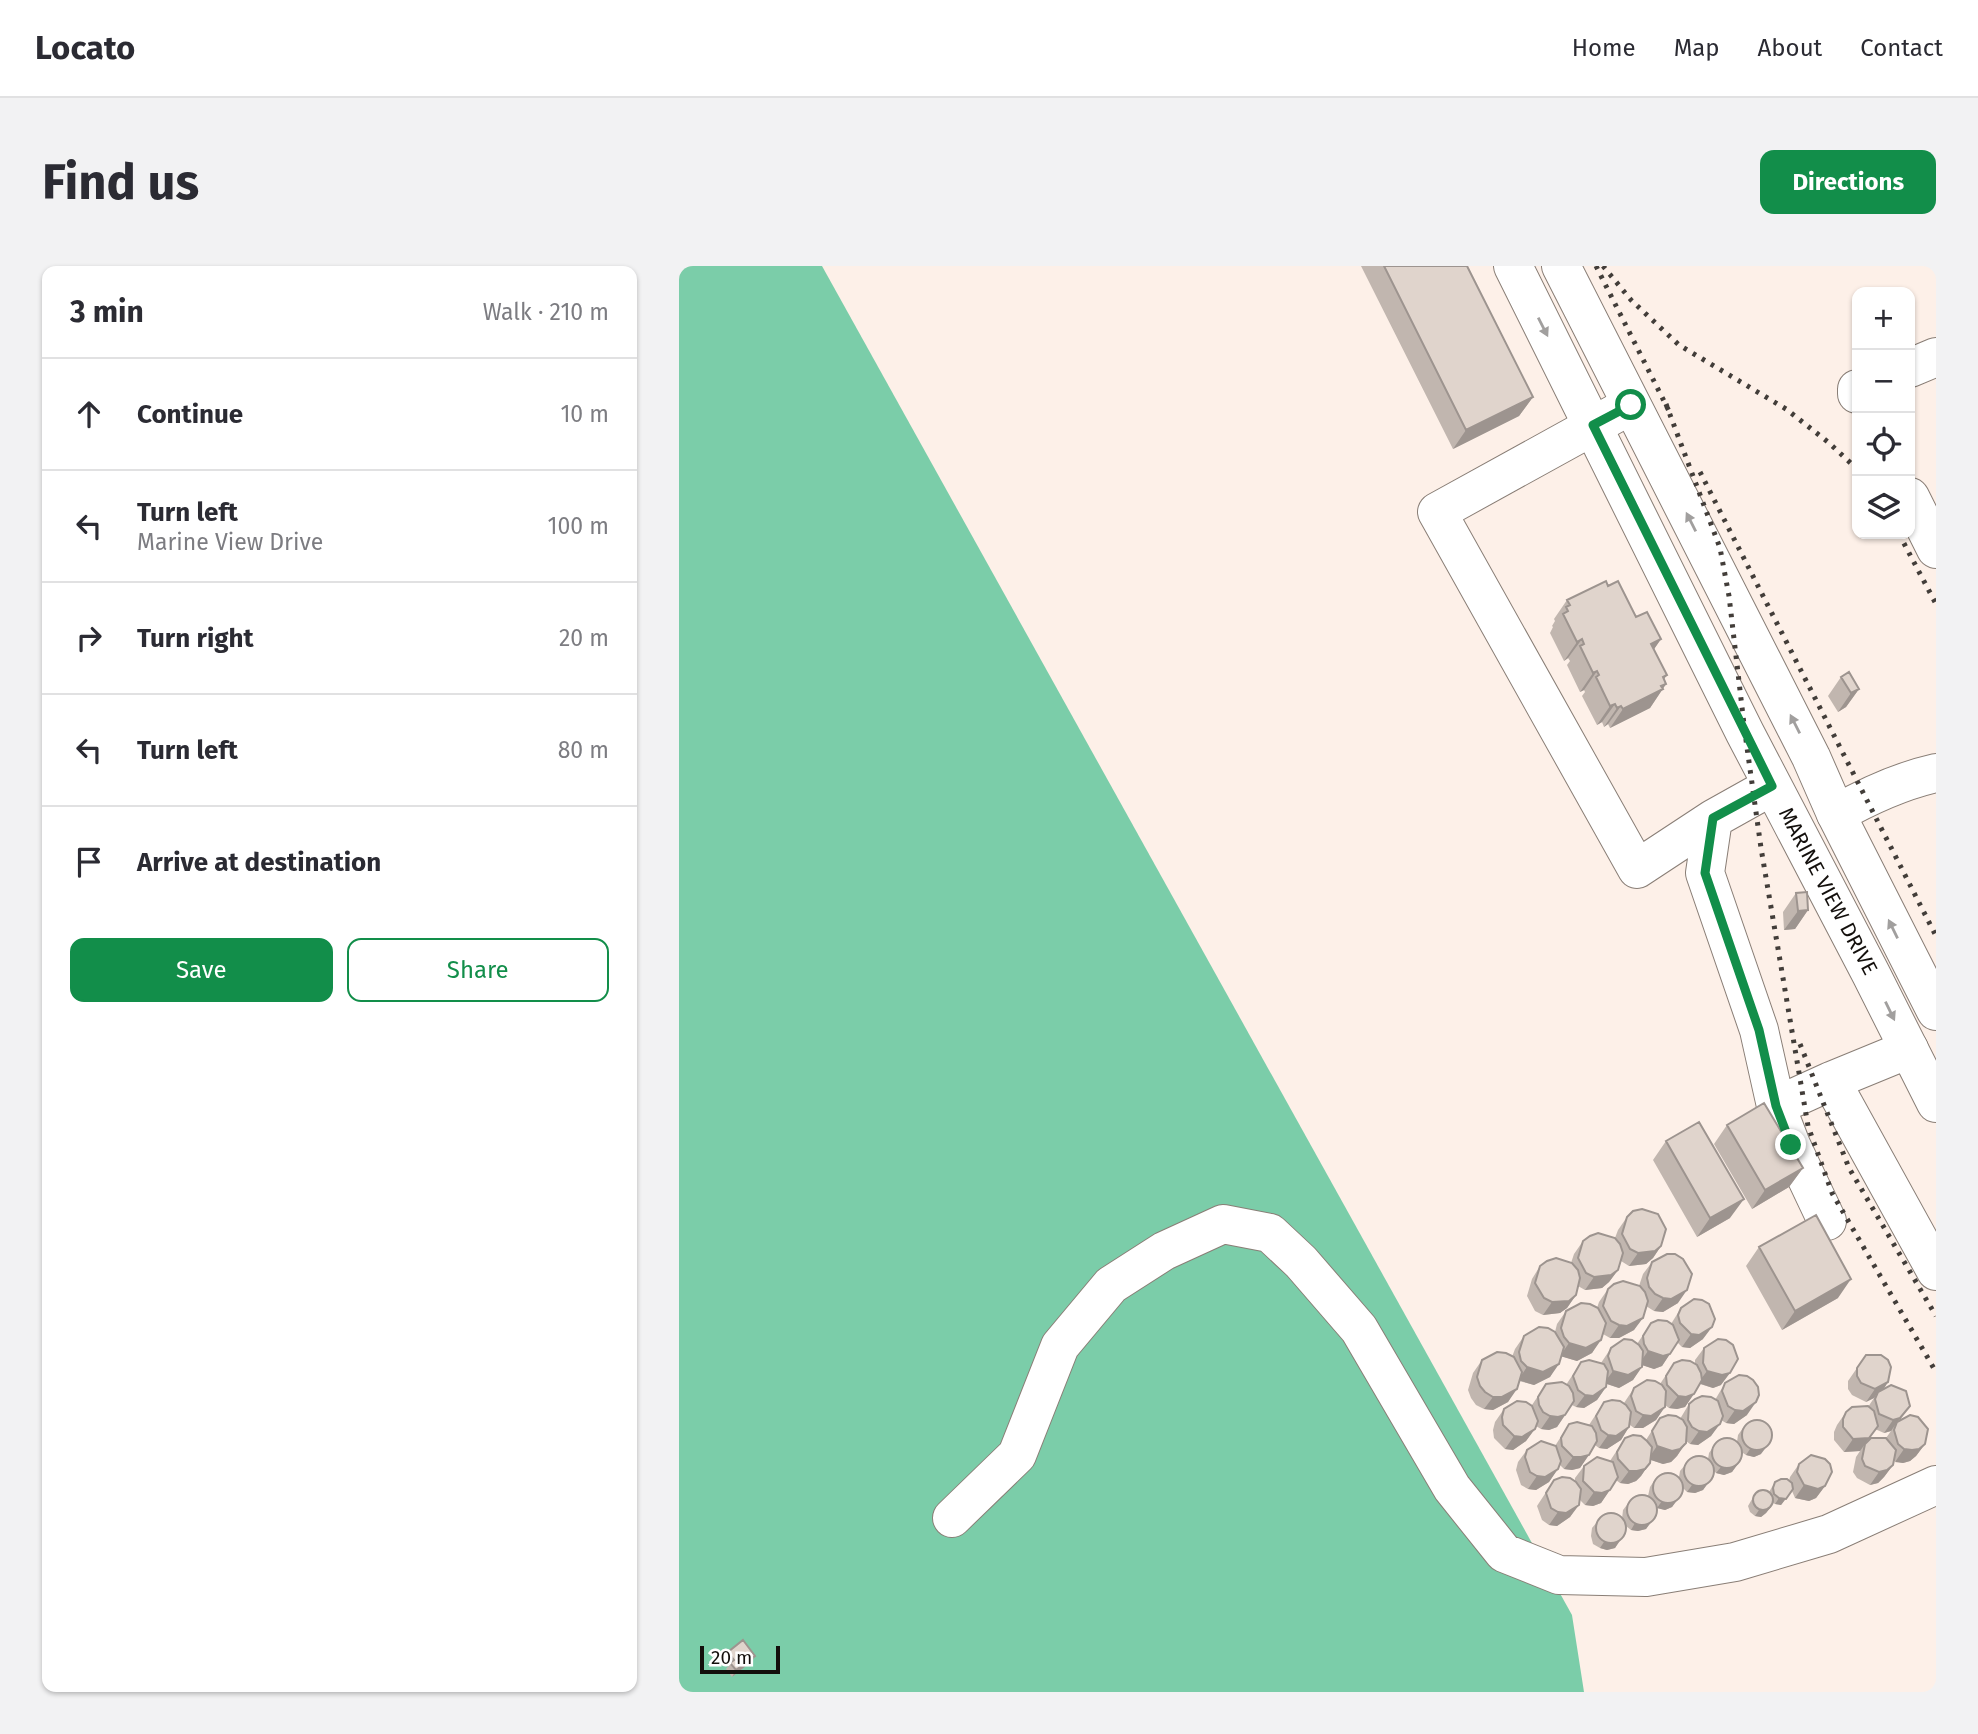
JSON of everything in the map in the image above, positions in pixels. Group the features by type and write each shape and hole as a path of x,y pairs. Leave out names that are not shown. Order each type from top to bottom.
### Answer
{"main road":[{"name":"MARINE VIEW DRIVE","path":"1513,266 1772,786 1936,1103"},
{"name":"MARINE VIEW DRIVE","path":"1561,266 1811,757 1836,814 1936,1011"},
{"path":"1915,366 1936,357"},
{"path":"1631,405 1437,512 1637,869 1713,818 1772,786"},
{"path":"1915,507 1936,549"},
{"path":"1836,814 1865,797 1911,778 1936,772"},
{"path":"1713,818 1705,873 1759,1030 1776,1106 1827,1221"},
{"path":"1776,1106 1909,1049"},
{"path":"1831,1081 1936,1271"},
{"path":"952,1518 1017,1455 1060,1346 1111,1285 1164,1251 1223,1224 1270,1233 1301,1262 1359,1329 1453,1488 1504,1553 1559,1575 1646,1577 1735,1562 1829,1534 1936,1485"}],"green space":[{"path":"679,266 822,266 1572,1615 1584,1692 679,1692"}],"building":[{"path":"1384,266 1467,266 1533,397 1466,430"},
{"path":"1606,581 1608,586 1618,581 1636,617 1647,612 1661,639 1651,644 1667,675 1663,677 1666,684 1661,686 1663,689 1623,709 1621,706 1617,708 1615,704 1610,706 1596,677 1599,675 1597,671 1593,673 1580,646 1584,644 1582,639 1577,642 1563,614 1568,611 1566,607 1570,605 1567,600"},
{"path":"1849,672 1859,689 1851,693 1841,677"},
{"path":"1807,892 1808,910 1798,911 1796,893"},
{"path":"1764,1103 1803,1168 1765,1190 1727,1125"},
{"path":"1699,1122 1744,1199 1710,1218 1666,1141"},
{"path":"1642,1209 1658,1214 1666,1229 1661,1246 1655,1251 1638,1253 1630,1249 1622,1234 1627,1217 1633,1211"},
{"path":"1816,1215 1851,1279 1795,1311 1759,1247"},
{"path":"1598,1233 1615,1238 1623,1253 1618,1270 1611,1275 1594,1277 1586,1273 1578,1258 1583,1241"},
{"path":"1667,1254 1675,1254 1683,1259 1692,1274 1687,1290 1671,1299 1655,1294 1649,1287 1647,1278 1652,1262"},
{"path":"1556,1258 1572,1263 1578,1270 1580,1278 1576,1295 1569,1301 1552,1302 1544,1298 1535,1283 1540,1266"},
{"path":"1623,1281 1640,1286 1648,1301 1643,1318 1627,1326 1611,1321 1603,1306 1608,1289"},
{"path":"1694,1299 1709,1304 1715,1319 1712,1327 1699,1335 1691,1334 1680,1323 1678,1315 1681,1308"},
{"path":"1581,1303 1598,1308 1606,1323 1601,1340 1586,1348 1569,1343 1561,1328 1566,1311"},
{"path":"1658,1320 1673,1325 1679,1340 1670,1354 1663,1356 1648,1351 1644,1344 1643,1336 1651,1323"},
{"path":"1539,1327 1555,1332 1564,1347 1559,1364 1543,1372 1527,1367 1521,1361 1519,1352 1524,1336"},
{"path":"1624,1339 1632,1340 1643,1351 1642,1367 1628,1375 1613,1371 1608,1356 1611,1348"},
{"path":"1718,1339 1733,1345 1738,1359 1730,1373 1722,1375 1707,1371 1703,1363 1704,1348"},
{"path":"1497,1352 1514,1357 1522,1372 1517,1389 1502,1397 1493,1397 1485,1392 1477,1377 1482,1360"},
{"path":"1866,1355 1881,1355 1888,1360 1891,1367 1888,1382 1875,1389 1861,1383 1857,1376 1857,1368"},
{"path":"1589,1360 1604,1364 1608,1371 1606,1387 1593,1396 1578,1390 1573,1376 1581,1362"},
{"path":"1682,1360 1697,1365 1702,1380 1694,1394 1686,1397 1678,1396 1667,1385 1666,1376 1674,1363"},
{"path":"1739,1375 1753,1380 1759,1395 1756,1402 1743,1411 1728,1406 1722,1391 1725,1383"},
{"path":"1647,1380 1662,1385 1666,1391 1665,1407 1651,1416 1636,1411 1631,1396 1634,1388"},
{"path":"1562,1382 1569,1386 1574,1401 1565,1415 1550,1416 1543,1412 1538,1397 1546,1384"},
{"path":"1891,1385 1906,1391 1910,1406 1900,1418 1893,1420 1879,1414 1875,1399 1878,1392"},
{"path":"1702,1396 1718,1401 1723,1416 1720,1424 1707,1432 1692,1427 1688,1420 1689,1404"},
{"path":"1517,1401 1532,1406 1538,1421 1535,1429 1522,1437 1514,1436 1503,1425 1504,1409"},
{"path":"1620,1401 1631,1412 1629,1427 1616,1436 1601,1430 1596,1416 1604,1402"},
{"path":"1868,1406 1874,1411 1878,1426 1869,1438 1853,1439 1843,1427 1846,1412 1852,1407"},
{"path":"1668,1415 1683,1420 1687,1427 1686,1443 1680,1449 1672,1451 1657,1446 1652,1431 1660,1418"},
{"path":"1910,1415 1918,1417 1928,1429 1925,1444 1919,1449 1904,1449 1898,1444 1894,1430 1897,1422"},
{"path":"1757,1420 1768,1424 1772,1435 1768,1446 1757,1450 1746,1446 1742,1435 1746,1424"},
{"path":"1577,1422 1592,1426 1597,1441 1589,1455 1573,1457 1562,1446 1561,1438 1569,1424"},
{"path":"1641,1436 1652,1447 1650,1463 1645,1469 1629,1471 1618,1459 1617,1452 1625,1438"},
{"path":"1727,1438 1738,1442 1742,1453 1738,1464 1727,1468 1716,1464 1712,1453 1716,1442"},
{"path":"1871,1438 1886,1438 1896,1450 1893,1465 1887,1470 1879,1472 1865,1466 1862,1459 1865,1444"},
{"path":"1541,1441 1556,1446 1561,1461 1558,1469 1545,1477 1530,1472 1525,1457 1527,1450"},
{"path":"1811,1455 1825,1459 1832,1472 1825,1486 1818,1489 1804,1485 1797,1472 1799,1464"},
{"path":"1699,1456 1710,1460 1714,1471 1710,1482 1699,1486 1688,1482 1684,1471 1688,1460"},
{"path":"1597,1457 1613,1462 1618,1477 1610,1490 1602,1493 1594,1492 1583,1481 1584,1466"},
{"path":"1668,1473 1679,1477 1683,1488 1679,1499 1668,1503 1657,1499 1653,1488 1657,1477"},
{"path":"1570,1478 1581,1489 1579,1505 1566,1513 1551,1508 1546,1493 1554,1480"},
{"path":"1781,1479 1792,1483 1793,1489 1786,1499 1774,1494 1775,1482"},
{"path":"1763,1490 1770,1493 1773,1500 1770,1507 1763,1510 1756,1507 1753,1500 1756,1493"},
{"path":"1642,1495 1653,1499 1657,1510 1653,1521 1642,1525 1631,1521 1627,1510 1631,1499"},
{"path":"1611,1513 1622,1517 1626,1528 1622,1539 1611,1543 1600,1539 1596,1528 1600,1517"},
{"path":"743,1640 755,1656 736,1670 730,1663 734,1660 728,1652"}],"railway":[{"path":"1596,266 1670,413"},
{"path":"1603,266 1631,300 1679,345 1786,409 1852,464"},
{"path":"1666,404 1720,548 1729,596 1761,848 1808,1126 1832,1193 1936,1372"},
{"path":"1700,472 1936,936"},
{"path":"1902,539 1936,604"},
{"path":"1800,1044 1849,1168 1936,1316"}],"route":[{"path":"1631,405 1593,425 1772,786 1713,818 1705,873 1759,1030 1776,1106 1791,1145"}]}
